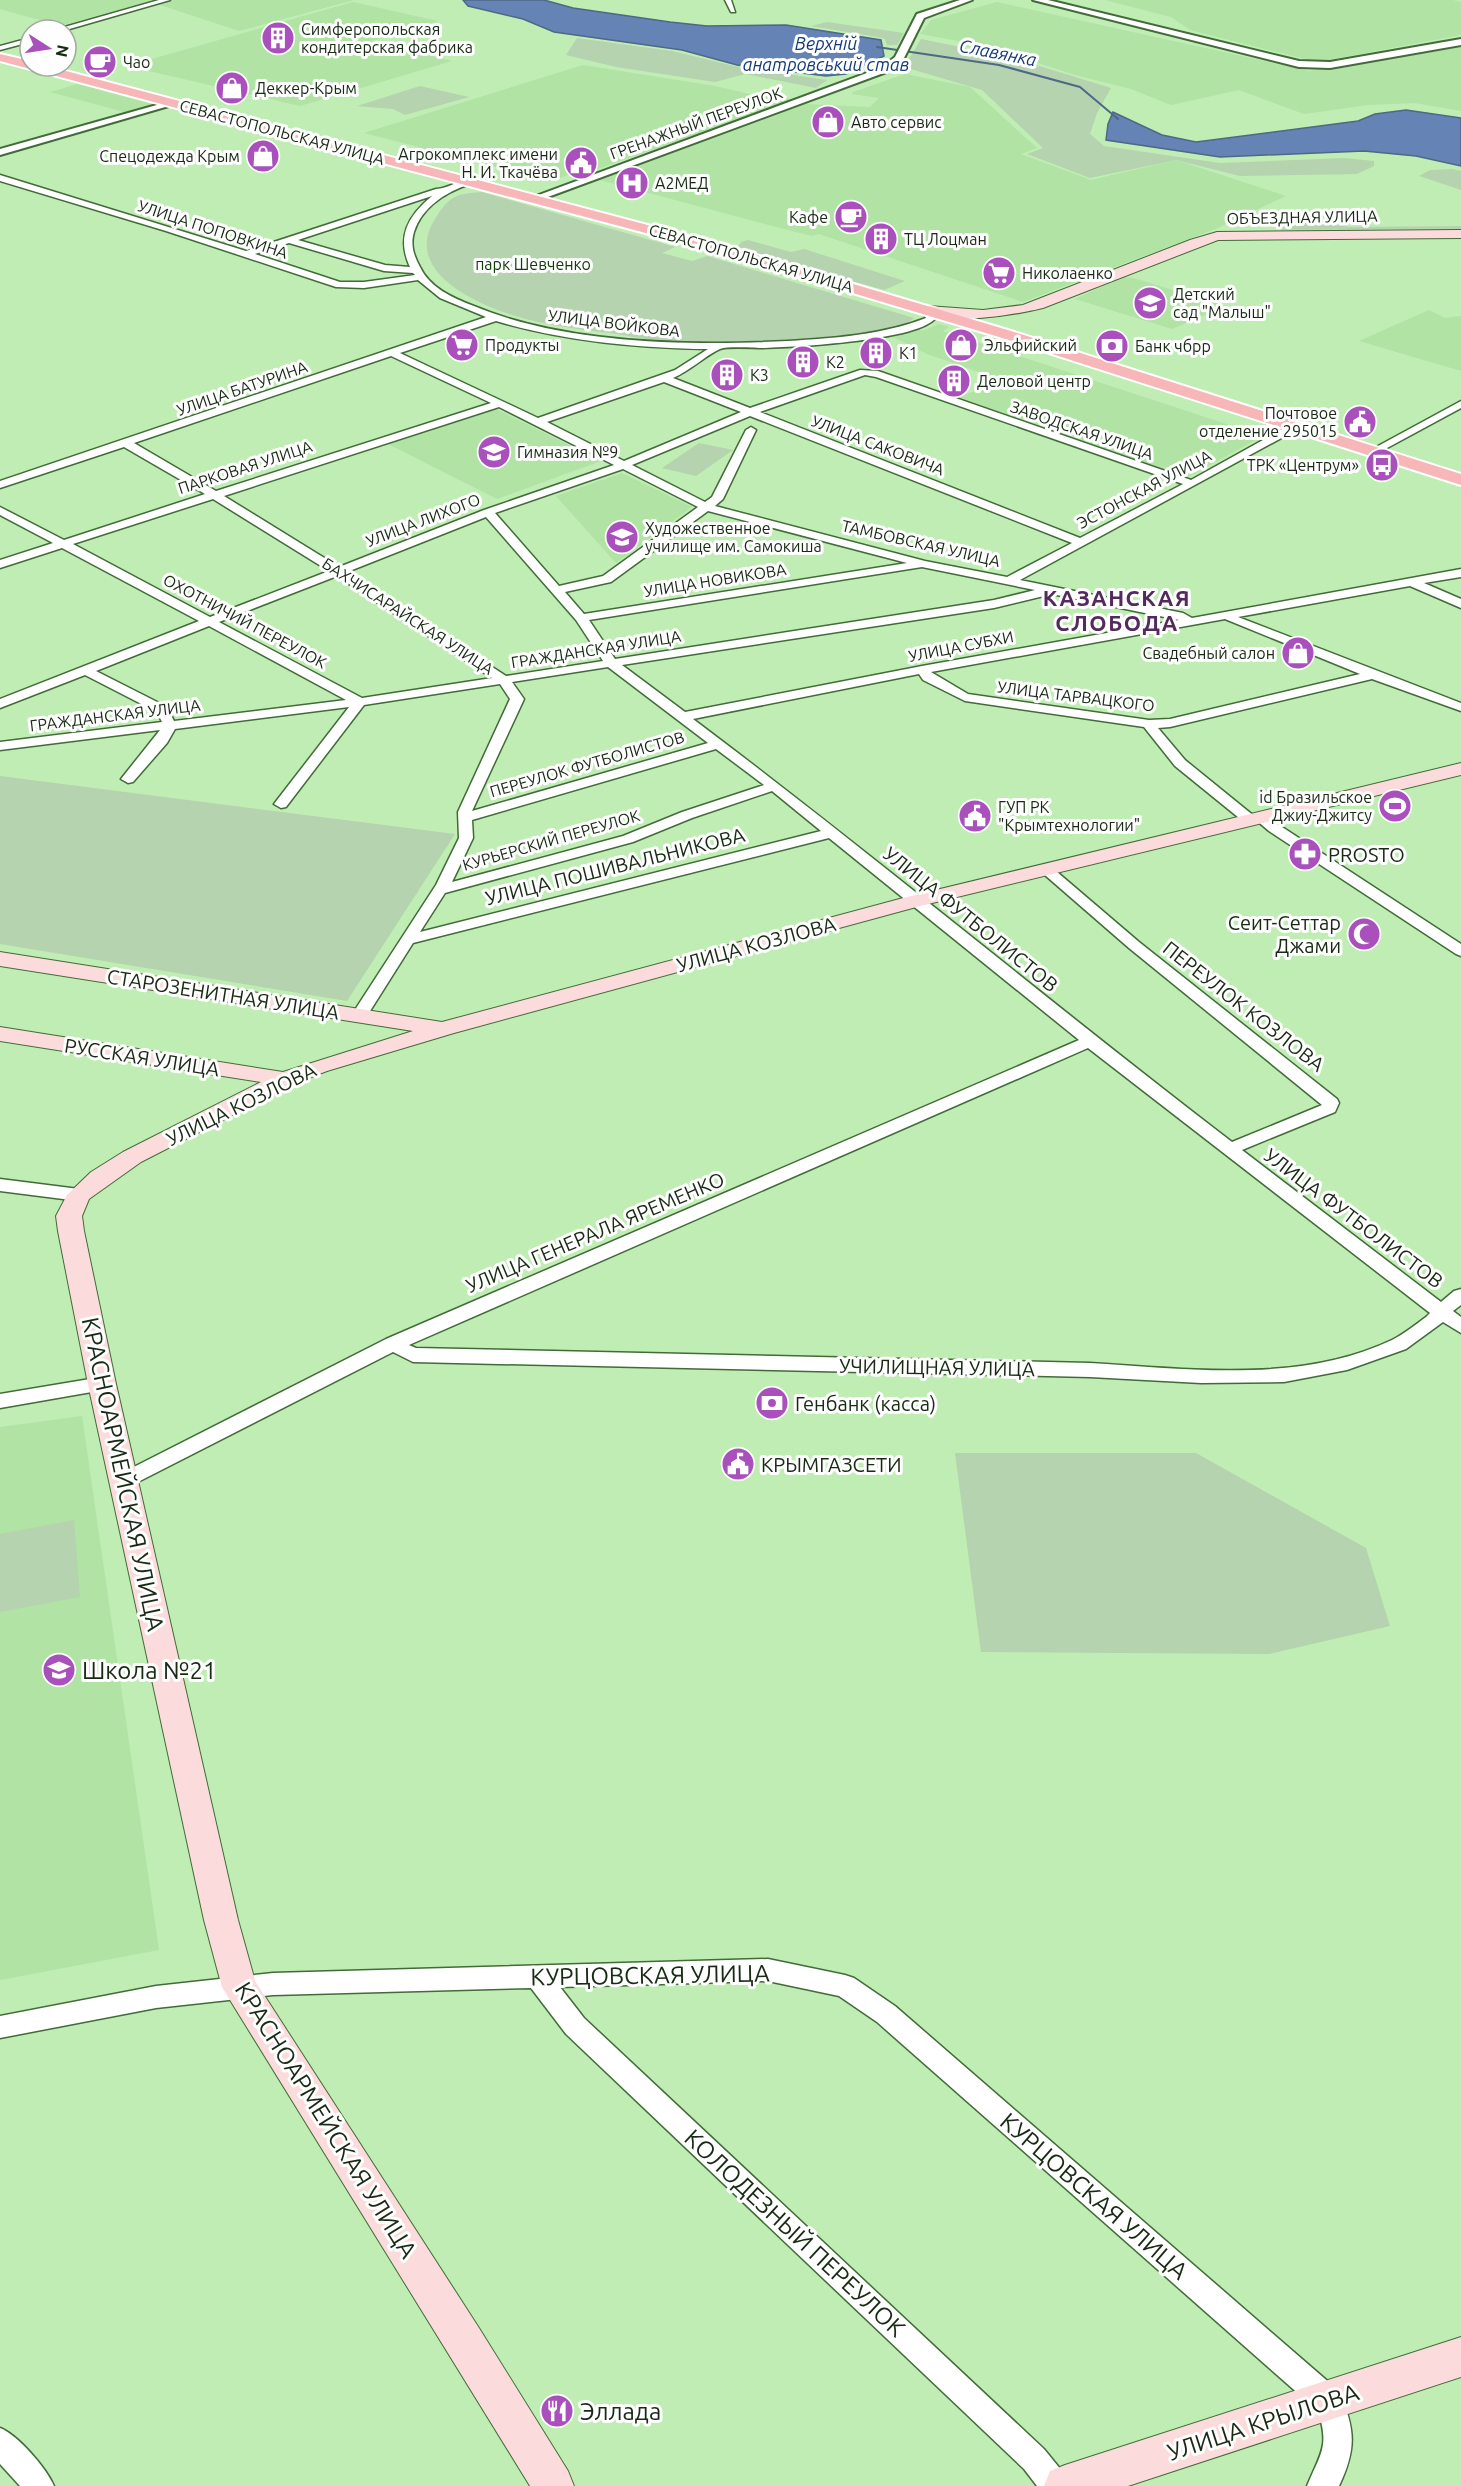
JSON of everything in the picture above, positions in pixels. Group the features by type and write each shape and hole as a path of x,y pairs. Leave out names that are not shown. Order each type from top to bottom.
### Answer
{"main road":[{"name":"СЕВАСТОПОЛЬСКАЯ УЛИЦА","path":"0,57 18,62"},
{"name":"СЕВАСТОПОЛЬСКАЯ УЛИЦА","path":"78,78 714,246 1005,334 1461,480"},
{"name":"ОБЪЕЗДНАЯ УЛИЦА","path":"928,310 972,316 1013,312 1038,305 1217,236 1461,234"},
{"path":"1005,334 1005,323 1013,312"},
{"name":"УЛИЦА КОЗЛОВА","path":"79,1195 132,1157 285,1079 353,1056 446,1028 914,901 1461,769"},
{"name":"СТАРОЗЕНИТНАЯ УЛИЦА","path":"0,958 446,1028"},
{"path":"353,1056 365,1045 370,1036 370,1027 359,1016"},
{"name":"РУССКАЯ УЛИЦА","path":"0,1034 285,1079"},
{"name":"КРАСНОАРМЕЙСКАЯ УЛИЦА","path":"79,1195 69,1216 102,1384 221,1920 239,1987 465,2342 553,2486"},
{"name":"УЛИЦА КРЫЛОВА","path":"1065,2486 1461,2357"}],"street":[{"path":"78,23 167,0"},
{"path":"728,0 733,11"},
{"name":"ГРЕНАЖНЫЙ ПЕРЕУЛОК","path":"533,199 886,69 899,58 920,16 968,0"},
{"path":"1037,0 1299,64 1330,65 1461,42"},
{"path":"0,48 18,43"},
{"path":"0,152 174,103"},
{"name":"УЛИЦА ПОПОВКИНА","path":"0,178 347,286 418,273"},
{"path":"244,255 467,182"},
{"path":"418,273 408,252 409,232 431,200 446,189"},
{"path":"287,240 390,269 418,273"},
{"name":"УЛИЦА ВОЙКОВА","path":"418,273 440,293 494,318 592,338 717,348 822,342 888,333 930,320 932,316 928,310"},
{"name":"УЛИЦА БАТУРИНА","path":"0,485 494,318"},
{"path":"538,422 679,372 717,348"},
{"name":"ТАМБОВСКАЯ УЛИЦА","path":"392,353 500,403 706,507 924,564 1183,617 1188,621"},
{"name":"УЛИЦА ЛИХОГО","path":"0,704 488,512 624,465 750,412 860,373"},
{"name":"ЗАВОДСКАЯ УЛИЦА","path":"860,373 878,374 1192,484"},
{"name":"УЛИЦА САКОВИЧА","path":"664,378 1079,542"},
{"name":"ПАРКОВАЯ УЛИЦА","path":"0,564 500,403"},
{"path":"1372,452 1461,404"},
{"name":"ЭСТОНСКАЯ УЛИЦА","path":"1009,581 1294,427"},
{"path":"557,590 607,579 717,499 751,430"},
{"name":"БАХЧИСАРАЙСКАЯ УЛИЦА","path":"124,443 215,494 339,570 504,680 517,699 465,812 466,838 440,890 359,1016"},
{"name":"ОХОТНИЧИЙ ПЕРЕУЛОК","path":"0,510 360,702"},
{"name":"УЛИЦА ФУТБОЛИСТОВ","path":"488,512 581,618 612,664 774,786 1090,1041 1461,1327"},
{"name":"УЛИЦА НОВИКОВА","path":"581,618 924,564"},
{"name":"УЛИЦА СУБХИ","path":"681,717 922,670 1461,573"},
{"path":"1409,581 1461,604"},
{"name":"ГРАЖДАНСКАЯ УЛИЦА","path":"0,746 360,702 994,604 1052,590"},
{"path":"1226,614 1234,620 1461,707"},
{"path":"85,670 162,710 170,725 162,740 128,779"},
{"name":"УЛИЦА ТАРВАЦКОГО","path":"922,670 928,677 965,697 1149,724 1170,723 1373,675"},
{"path":"281,804 360,702"},
{"path":"1149,724 1156,738 1172,754 1255,818 1274,828 1461,951"},
{"name":"ПЕРЕУЛОК ФУТБОЛИСТОВ","path":"465,818 718,744"},
{"name":"КУРЬЕРСКИЙ ПЕРЕУЛОК","path":"440,890 628,839 687,815 774,786"},
{"name":"УЛИЦА ПОШИВАЛЬНИКОВА","path":"408,940 831,833"},
{"name":"ПЕРЕУЛОК КОЗЛОВА","path":"1045,869 1134,945 1331,1103 1329,1108 1229,1149"},
{"name":"УЛИЦА ГЕНЕРАЛА ЯРЕМЕНКО","path":"125,1480 393,1344 1090,1041"},
{"path":"0,1185 79,1195"},
{"path":"0,1200 32,1190"},
{"name":"УЧИЛИЩНАЯ УЛИЦА","path":"393,1344 413,1355 424,1356 1090,1370 1201,1376 1284,1376 1347,1363 1399,1344 1433,1322 1441,1311 1461,1295"},
{"path":"0,1401 102,1384"},
{"name":"КУРЦОВСКАЯ УЛИЦА","path":"0,2027 156,1996 239,1987 768,1970 845,1986 886,2014 1329,2401"},
{"name":"КОЛОДЕЗНЫЙ ПЕРЕУЛОК","path":"537,1977 575,2026 1034,2458 1056,2486"},
{"path":"1322,2486 1332,2470 1340,2445 1337,2419 1329,2401"},
{"path":"0,2442 39,2486"}],"shaded area":[{"path":"0,0 154,0 78,21 78,18 32,18 0,9"},
{"path":"174,0 354,0 239,31 157,4"},
{"path":"1105,0 1453,0 1461,2 1461,35 1317,62 1190,30 1171,17"},
{"path":"353,2 438,21 346,49 377,43 452,61 300,106 127,66"},
{"path":"997,2 1309,71 1461,45 1461,111 1415,103 1368,105 1304,114 1239,90 1171,105 1131,89 1075,75 997,48 920,34 931,20"},
{"path":"583,65 795,100 598,169 590,167 551,181 364,133"},
{"path":"905,74 970,87 1037,148 1021,154 1091,180 1176,160 1286,196 1218,228 1023,302 819,234 812,236 600,180 805,104 870,107 879,98 852,94 853,92"},
{"path":"78,84 155,105 128,113 50,92"},
{"name":"Детский сад \"Малыш\"","path":"1124,277 1226,306 1172,329 1075,299"},
{"path":"1429,310 1445,318 1461,316 1461,371 1359,341"},
{"path":"939,324 949,327 943,331 1263,436 1188,477 957,398 1002,380 927,354 889,335 918,329 922,331"},
{"name":"Гимназия №9","path":"494,408 601,461 497,499 388,444"},
{"name":"Художественное училище им. Самокиша","path":"622,473 692,507 616,563 556,496"},
{"name":"Школа №21","path":"82,1416 159,1950 0,1980 0,1427"}],"green space":[{"path":"827,22 904,33 897,45 887,45 885,39 877,37 811,26"},
{"path":"577,38 672,51 734,66 827,80 816,88 745,74 715,82 616,67 566,55"},
{"path":"921,39 1010,57 1111,88 1097,113 1090,134 1104,146 1220,163 1344,158 1374,161 1374,166 1357,174 1240,176 1176,160 1090,178 1027,154 1043,148 982,90 904,67"},
{"path":"420,86 469,97 405,115 393,109 357,106"},
{"path":"1430,170 1461,171 1461,190 1419,176"},
{"name":"парк Шевченко","path":"482,192 675,247 662,253 692,261 707,256 914,318 899,327 848,336 743,345 671,342 560,326 524,318 479,302 462,292 446,281 435,268 428,254 427,237 444,205 459,195"},
{"path":"1298,221 1351,227 1461,226 1461,229 1278,230 1278,225"},
{"path":"748,240 791,252 804,249 905,281 884,290 737,249 741,242"},
{"path":"699,443 733,450 696,476 662,468"},
{"path":"0,776 455,834 347,1001 0,944"},
{"path":"955,1453 1196,1453 1366,1548 1390,1626 1269,1654 981,1652"},
{"path":"74,1520 80,1597 0,1612 0,1534"}],"water":[{"name":"Верхній анатровський став","path":"463,0 544,0 573,8 707,26 786,25 881,40 884,56 846,74 826,76 737,65 682,50 554,32 523,19 468,6"},
{"path":"1406,110 1461,118 1461,166 1416,156 1364,151 1220,157 1106,140 1108,124 1113,112 1162,135 1196,142 1358,121 1375,114"}],"waterway":[{"name":"Славянка","path":"877,47 999,65 1080,87 1118,119"}],"place":[{"name":"Симферопольская кондитерская фабрика","path":"278,38"},
{"name":"Чао","path":"100,62"},
{"name":"Деккер-Крым","path":"232,88"},
{"name":"Авто сервис","path":"828,122"},
{"name":"Спецодежда Крым","path":"263,156"},
{"name":"Агрокомплекс имени Н. И. Ткачёва","path":"581,163"},
{"name":"А2МЕД","path":"632,183"},
{"name":"Кафе","path":"851,217"},
{"name":"ТЦ Лоцман","path":"881,239"},
{"name":"Николаенко","path":"999,273"},
{"name":"Детский сад \"Малыш\"","path":"1150,303"},
{"name":"Продукты","path":"462,345"},
{"name":"Эльфийский","path":"961,345"},
{"name":"Банк чбрр","path":"1112,346"},
{"name":"К1","path":"876,353"},
{"name":"К2","path":"803,362"},
{"name":"К3","path":"727,375"},
{"name":"Деловой центр","path":"954,381"},
{"name":"Почтовое отделение 295015","path":"1360,422"},
{"name":"Гимназия №9","path":"494,452"},
{"name":"ТРК «Центрум»","path":"1382,465"},
{"name":"Художественное училище им. Самокиша","path":"622,537"},
{"name":"Свадебный салон","path":"1298,653"},
{"name":"id Бразильское Джиу-Джитсу","path":"1395,806"},
{"name":"ГУП РК \"Крымтехнологии\"","path":"975,816"},
{"name":"PROSTO","path":"1305,854"},
{"name":"Сеит-Сеттар Джами","path":"1364,934"},
{"name":"Генбанк (касса)","path":"772,1403"},
{"name":"КРЫМГАЗСЕТИ","path":"738,1464"},
{"name":"Школа №21","path":"59,1670"},
{"name":"Эллада","path":"557,2411"}],"district":[{"name":"КАЗАНСКАЯ СЛОБОДА","path":"1117,610"}]}
